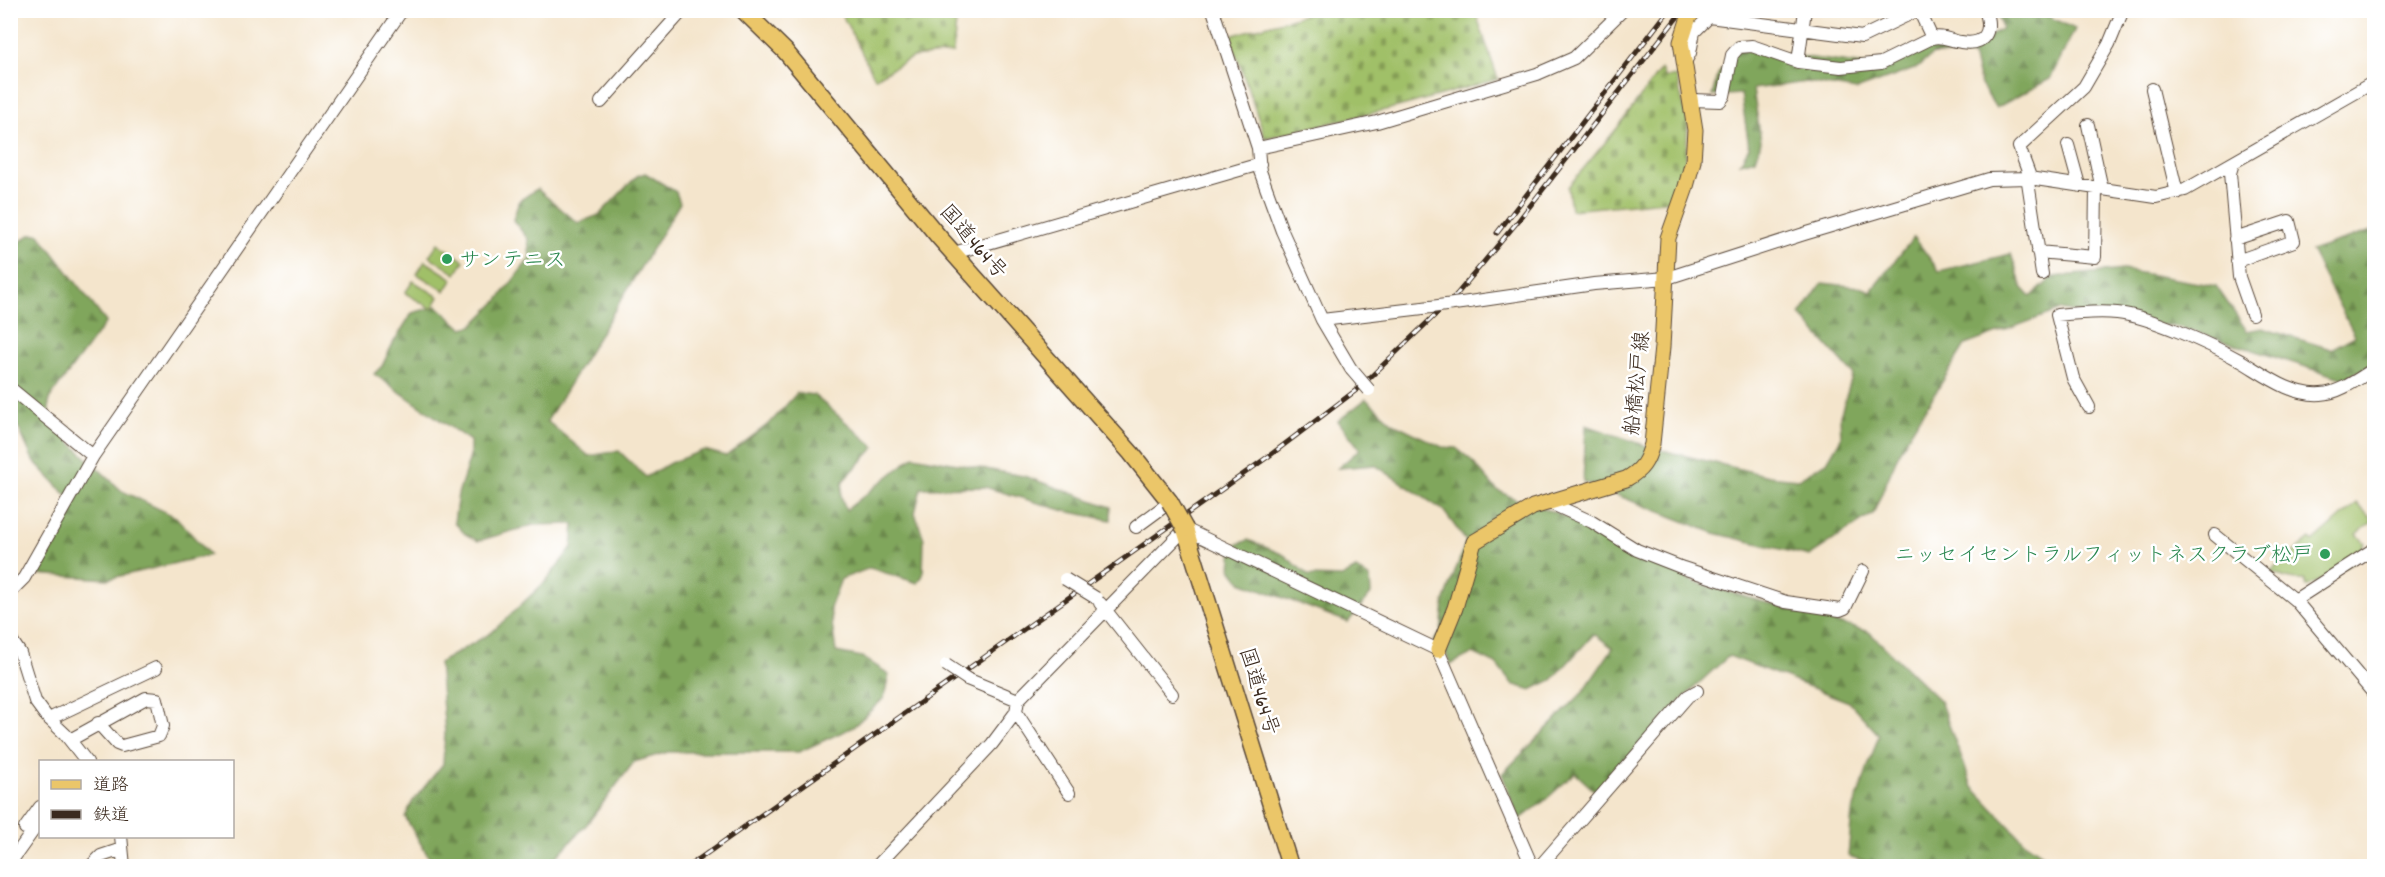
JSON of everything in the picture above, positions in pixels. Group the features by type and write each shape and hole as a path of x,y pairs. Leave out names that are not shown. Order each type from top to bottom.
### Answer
{"highway":[{"name":"国道464号","path":"742,10 785,51 954,253 1143,467 1170,502 1185,529 1290,867"}],"main road":[{"name":"船橋松戸線","path":"1438,650 1455,608 1474,542 1533,507 1626,479 1638,472 1646,462 1652,444 1667,278 1668,238 1693,161 1695,130 1692,100 1681,42 1689,17 1706,13"}],"street":[{"path":"10,592 24,578 93,456 402,10"},
{"path":"601,102 683,10"},
{"path":"1214,10 1258,148 1260,171 1282,231 1322,320 1351,369 1369,390"},
{"path":"1258,148 1377,122 1537,74 1574,58 1623,10"},
{"path":"1798,63 1805,10"},
{"path":"1706,13 1862,37 1918,10 1932,38"},
{"path":"1692,100 1720,101 1724,96 1732,55 1739,47 1752,45 1798,63 1841,67 1881,63 1938,36 1970,43 1984,38 1989,32 1985,10"},
{"path":"2042,274 2029,178 2019,147 2084,87 2109,44 2123,10"},
{"path":"1322,320 1594,284 1667,278 1989,179 2029,178 2156,197 2176,193 2374,82"},
{"path":"2152,89 2176,193"},
{"path":"2038,252 2095,256 2099,188 2088,125"},
{"path":"2068,145 2079,185"},
{"path":"2233,162 2230,173 2237,261 2239,277 2252,315"},
{"path":"954,253 1260,164"},
{"path":"2235,239 2289,221 2294,241 2237,261"},
{"path":"2089,407 2073,378 2057,315 2088,312 2119,313 2147,320 2231,356 2270,380 2320,394 2345,387 2374,369"},
{"path":"10,388 93,456"},
{"path":"1136,527 1170,502"},
{"path":"1548,502 1592,522 1637,550 1760,595 1786,602 1840,610 1845,608 1863,571"},
{"path":"877,867 925,814 964,776 992,744 1017,706 1105,609 1185,529 1438,650 1532,867"},
{"path":"2215,535 2295,600 2374,694"},
{"path":"2295,600 2374,549"},
{"path":"1065,579 1096,598 1172,694"},
{"path":"10,638 20,653 35,701 70,740 82,759"},
{"path":"946,665 1017,706 1069,793"},
{"path":"49,719 156,668"},
{"path":"1540,867 1688,696 1697,691"},
{"path":"70,740 99,723 146,698 157,699 163,726 159,736 122,746 117,744 99,723"},
{"path":"10,848 39,808"},
{"path":"10,863 39,822"},
{"path":"91,867 101,856 121,843 124,867"}],"green space":[{"path":"1321,10 1475,11 1498,79 1398,107 1265,138 1230,36"},
{"path":"840,11 957,11 953,53 913,57 875,78"},
{"path":"1997,11 2037,11 2075,29 2050,79 1996,108 1981,85 1973,56 1933,54 1917,68 1856,90 1807,82 1753,89 1761,141 1756,159 1740,163 1749,147 1741,94 1712,96 1718,74 1738,48 1872,66 1930,41 1973,49 2002,28"},
{"path":"1661,69 1665,78 1676,76 1688,123 1685,168 1674,200 1571,210 1568,187 1618,127"},
{"path":"645,173 676,192 680,203 547,421 589,456 619,451 646,477 670,463 704,450 726,456 771,422 797,393 814,395 875,447 843,481 841,496 846,510 914,456 1024,476 1111,507 1111,520 1065,511 985,487 921,488 915,513 924,539 923,575 918,583 870,568 841,579 830,608 836,652 862,657 889,674 884,698 853,727 799,752 668,752 634,762 587,824 548,866 437,866 428,856 405,817 413,801 443,764 445,733 439,663 491,633 546,581 572,547 574,524 533,525 478,541 465,534 454,522 458,494 470,457 470,441 374,374 382,366 412,313 437,306 462,328 472,326 498,300 530,258 528,239 513,220 519,201 537,189 578,223 599,215 637,176"},
{"path":"2374,230 2374,363 2344,379 2183,328 2060,310 1965,345 1901,448 1873,514 1809,556 1714,533 1583,482 1586,425 1653,448 1769,476 1798,479 1827,462 1841,438 1840,416 1853,374 1800,315 1822,283 1860,287 1871,291 1914,237 1939,271 2011,254 2022,287 2031,297 2053,277 2123,270 2216,286 2247,331 2262,328 2331,349 2355,336 2311,251"},
{"path":"31,234 39,234 106,322 49,399 49,415 71,443 122,491 176,517 210,555 108,579 35,574 73,502 33,460 18,427 11,419 11,248"},
{"name":"サンテニス","path":"438,243 464,261 456,274 429,256"},
{"path":"425,261 453,279 445,291 417,274"},
{"path":"413,281 439,297 432,309 405,293"},
{"path":"1366,399 1393,423 1442,447 1456,448 1470,459 1497,490 1515,499 1557,513 1694,582 1869,632 1940,701 1972,786 2024,842 2053,861 2048,866 1995,866 1990,864 1988,866 1881,866 1848,856 1852,813 1879,735 1849,702 1729,656 1660,722 1598,794 1575,773 1519,820 1502,774 1583,692 1613,648 1594,634 1552,680 1531,690 1512,684 1496,664 1473,653 1450,665 1446,653 1434,641 1441,632 1444,603 1466,541 1443,510 1375,465 1338,468 1360,449 1338,421"},
{"name":"ニッセイセントラルフィットネスクラブ松戸","path":"2357,503 2373,521 2357,534 2365,543 2351,564 2307,587 2305,580 2279,576 2271,571 2310,539 2313,542"},
{"path":"1248,540 1284,555 1309,576 1342,577 1356,569 1370,578 1371,594 1348,622 1241,582 1231,569 1233,546"}],"railway":[{"path":"1497,233 1669,10"},
{"path":"689,866 1269,456 1359,388 1457,294 1519,220 1683,10"}],"place":[{"name":"サンテニス","path":"447,259"},
{"name":"ニッセイセントラルフィットネスクラブ松戸","path":"2325,554"}]}
